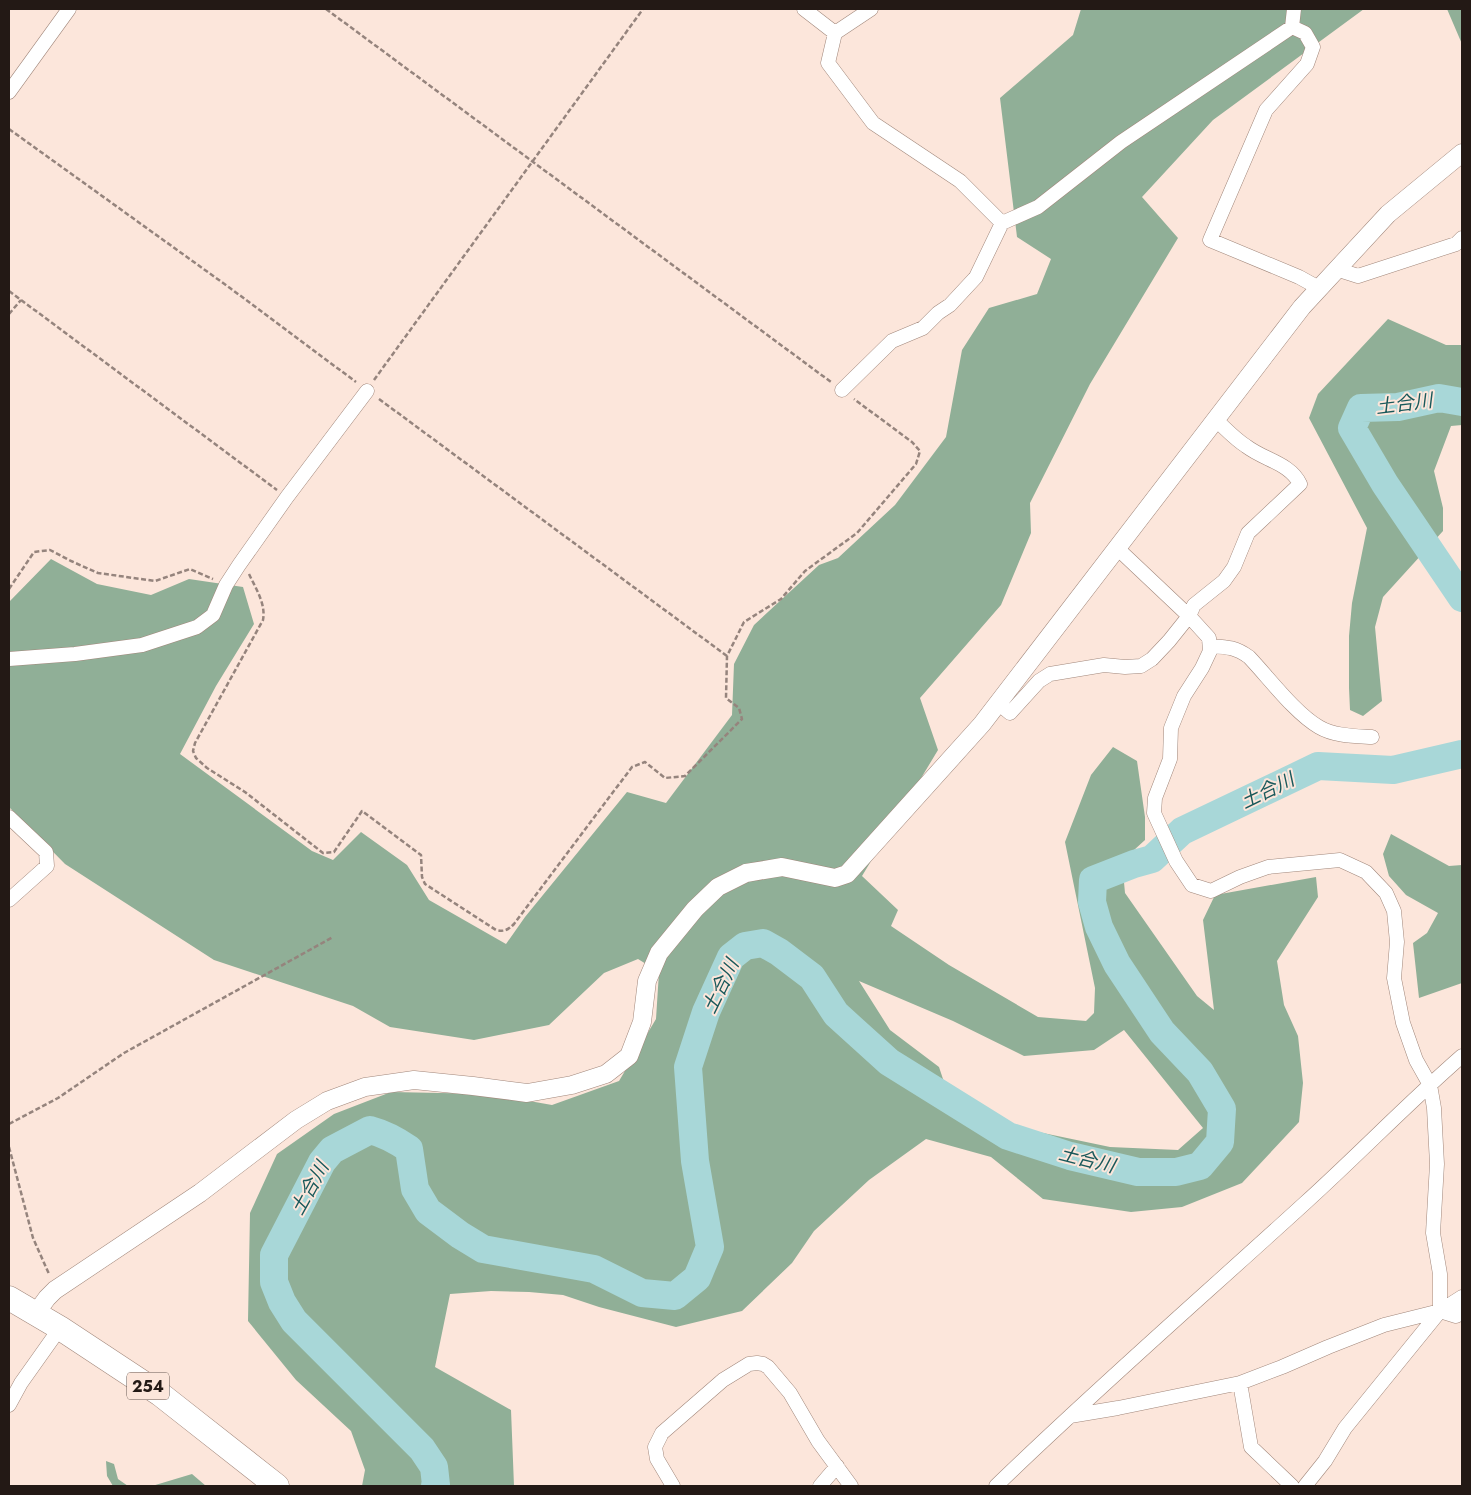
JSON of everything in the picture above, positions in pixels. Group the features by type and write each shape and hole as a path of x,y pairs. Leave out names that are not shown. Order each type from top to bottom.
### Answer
{"highway":[{"name":"254","path":"9,1298 60,1328 160,1394 277,1486"}],"street":[{"path":"9,92 69,9"},
{"path":"804,9 835,33"},
{"path":"871,9 835,33 828,64 873,123 960,181 1002,223"},
{"path":"842,390 892,341 923,328 938,313 950,305 976,277 1002,223 1038,207 1121,142 1292,27 1294,9"},
{"path":"1292,27 1305,33 1313,47 1307,64 1266,110 1210,240 1300,277 1319,288"},
{"path":"36,1313 55,1290 200,1193 296,1120 327,1101 365,1087 414,1080 527,1093 572,1085 606,1074 629,1056 642,1022 647,981 659,953 696,909 718,887 746,873 782,867 835,878 847,874 982,724 1302,307 1388,214 1462,153"},
{"path":"1336,269 1358,276 1456,244 1462,238"},
{"path":"9,659 75,654 142,645 197,627 213,615 226,585 287,497 367,390"},
{"path":"998,703 1010,713 1039,681 1050,674 1104,664 1125,667 1141,666 1152,659 1189,616 1194,605 1224,581 1234,568 1248,533 1300,484 1296,476 1279,464 1247,447 1216,420"},
{"path":"1117,548 1189,616 1209,638 1210,651 1202,668 1184,696 1171,728 1170,759 1155,798 1154,813 1176,860 1192,885 1211,892 1240,877 1268,867 1340,860 1366,872 1386,893 1394,910 1397,942 1394,978 1403,1023 1412,1051 1430,1085 1434,1108 1437,1164 1433,1233 1440,1274 1440,1310 1345,1428 1325,1460 1305,1486"},
{"path":"1210,646 1230,647 1241,651 1249,657 1302,714 1320,728 1347,736 1372,737"},
{"path":"9,817 46,852 47,866 9,900"},
{"path":"996,1486 1069,1416 1307,1202 1462,1056"},
{"path":"1069,1416 1240,1383 1384,1325 1440,1310 1462,1296"},
{"path":"1440,1310 1456,1316 1462,1313"},
{"path":"9,1405 21,1383 60,1328"},
{"path":"673,1486 657,1459 655,1447 662,1433 723,1380 748,1364 764,1364 790,1393 818,1441 851,1486"},
{"path":"1240,1383 1251,1447 1292,1486"},
{"path":"820,1486 836,1466"}],"path":[{"path":"240,565 249,574 262,601 265,611 263,620 195,743 193,752 196,758 207,768 245,792 323,853 334,852 362,811 421,855 422,877 425,884 496,930 503,932 514,924 632,767 645,762 665,778 685,776 742,718 739,708 726,698 728,656 744,622 781,599 805,571 857,533 916,464 920,451 842,390 326,9"},
{"path":"367,390 643,9"},
{"path":"9,129 230,288 728,656"},
{"path":"9,292 287,497"},
{"path":"9,314 20,300"},
{"path":"9,589 34,552 50,550 98,573 155,581 190,569 226,585"},
{"path":"9,1124 58,1098 124,1053 333,937"},
{"path":"9,1147 33,1238 55,1290"}],"green space":[{"path":"1081,9 1364,9 1213,120 1142,197 1178,238 1090,384 1030,503 1031,533 1001,605 920,698 938,750 862,876 898,910 891,926 949,965 1038,1017 1086,1021 1094,1013 1095,988 1065,842 1091,775 1113,747 1137,761 1145,817 1145,840 1122,861 1125,893 1197,996 1214,1010 1203,920 1215,895 1316,877 1318,897 1277,961 1284,1005 1298,1036 1303,1083 1299,1122 1242,1183 1182,1207 1131,1212 1043,1199 991,1157 926,1139 869,1180 814,1231 792,1263 742,1311 676,1327 599,1307 563,1295 491,1291 450,1294 435,1367 511,1410 514,1486 362,1486 365,1470 351,1431 296,1380 248,1321 250,1213 277,1154 334,1114 391,1092 490,1094 552,1105 619,1081 656,1019 659,972 638,959 604,973 549,1025 474,1040 390,1027 353,1006 214,960 65,864 9,807 9,602 51,559 97,584 151,595 189,579 243,587 254,624 216,686 180,754 312,851 333,860 361,832 407,865 429,900 506,944 525,917 627,792 666,803 732,715 734,664 754,625 819,565 838,558 895,505 946,437 962,350 989,308 1037,294 1051,259 1017,237 1000,98 1073,35","holes":["859,981 953,1021 1024,1056 1094,1050 1124,1030 1203,1128 1178,1150 1110,1147 1024,1129 975,1105 944,1082 939,1067 890,1030"]},
{"path":"1447,9 1462,9 1462,44"},
{"path":"1388,319 1446,345 1462,345 1462,425 1451,426 1434,471 1443,508 1443,531 1383,597 1375,627 1382,701 1363,716 1350,710 1349,636 1352,603 1367,528 1309,418 1318,394"},
{"path":"1391,834 1449,866 1462,865 1462,983 1419,998 1413,943 1427,933 1438,913 1406,895 1389,876 1383,854"},
{"path":"106,1461 114,1464 118,1479 128,1486 113,1486 107,1476"},
{"path":"192,1474 206,1486 152,1486"}],"waterway":[{"name":"土合川","path":"1462,402 1439,398 1398,407 1361,408 1352,428 1385,484 1462,598"},
{"name":"土合川","path":"435,1486 434,1467 422,1449 294,1321 282,1302 274,1282 274,1255 322,1162 332,1150 370,1130 386,1135 409,1149 415,1189 428,1211 460,1235 483,1249 594,1269 642,1293 675,1296 697,1278 710,1247 695,1161 688,1067 706,1012 731,957 745,946 763,943 779,952 812,977 836,1014 889,1062 1008,1136 1070,1156 1138,1172 1176,1172 1200,1166 1220,1142 1222,1109 1200,1072 1162,1032 1117,964 1099,927 1092,902 1093,880 1152,859 1182,831 1318,766 1393,770 1462,754"}]}
